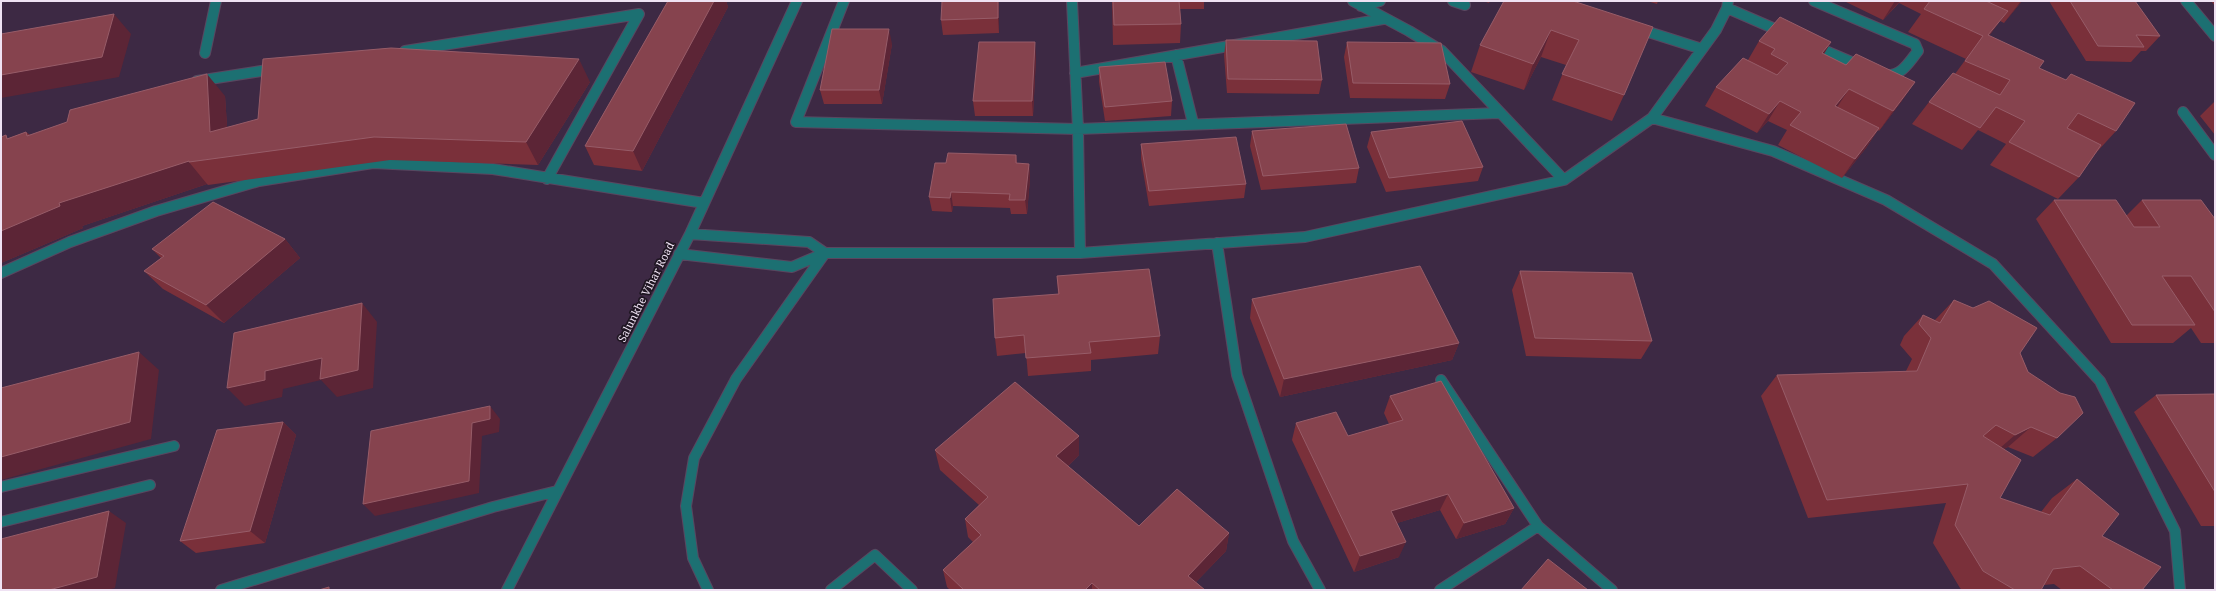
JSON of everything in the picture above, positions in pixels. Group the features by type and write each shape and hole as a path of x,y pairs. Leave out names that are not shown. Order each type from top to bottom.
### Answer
{"street":[{"path":"204,53 216,1"},
{"name":"Salunkhe Vihar Road","path":"507,590 690,234 797,1"},
{"path":"844,1 796,122 1078,129 1193,123 1499,113"},
{"path":"1072,1 1078,129 1080,253"},
{"path":"1357,3 1380,1"},
{"path":"1453,1 1465,5"},
{"path":"1807,42 1875,72 1893,77 1899,75 1918,51 1915,44 1814,1"},
{"path":"2186,1 2215,36"},
{"path":"1357,3 1383,19 1421,36 1442,51 1564,180"},
{"path":"679,254 792,267 825,253 1080,253 1305,237 1564,180 1652,118 1716,30 1728,5 1792,36"},
{"path":"395,53 639,14 547,179"},
{"path":"1075,72 1383,19"},
{"path":"1634,27 1702,49"},
{"path":"1176,55 1193,123"},
{"path":"186,84 287,67"},
{"path":"2183,112 2215,155"},
{"path":"1652,118 1773,151 1886,200 1993,264 2100,381 2174,532 2180,590"},
{"path":"1,272 70,242 142,216 259,181 373,163 493,170 704,203"},
{"path":"690,234 809,242 825,253"},
{"path":"1218,243 1237,375 1293,541 1320,590"},
{"path":"708,590 693,558 686,506 694,458 736,379 825,253"},
{"path":"1441,380 1538,526 1612,590"},
{"path":"1,487 174,446"},
{"path":"1,522 150,485"},
{"path":"221,590 494,507 557,491"},
{"path":"1440,590 1538,526"},
{"path":"830,590 875,555 912,590"}],"building":[{"path":"668,1 714,1 633,151 585,146"},
{"path":"942,1 998,1 998,18 941,20"},
{"path":"1113,1 1179,1 1181,24 1114,25"},
{"path":"1504,1 1573,1 1653,27 1624,95 1562,74 1579,40 1551,30 1533,64 1480,45"},
{"path":"1930,1 1986,1 2008,11 1988,35 2044,61 2039,68 2066,80 2071,74 2135,103 2116,131 2078,113 2067,128 2101,145 2079,177 2009,142 2025,121 1996,107 1980,128 1929,102 1953,73 2000,95 2010,80 1965,61 1983,36 1924,9"},
{"path":"2070,1 2135,1 2160,36 2136,35 2144,47 2098,46"},
{"path":"114,14 102,57 1,75 1,34"},
{"path":"1780,17 1831,42 1822,53 1846,65 1856,54 1915,82 1893,111 1849,89 1835,106 1879,128 1855,159 1790,125 1801,112 1780,101 1769,114 1716,87 1743,58 1777,75 1788,63 1771,54 1775,49 1759,41"},
{"path":"832,29 889,29 879,90 820,90"},
{"path":"1226,40 1317,41 1322,80 1228,79"},
{"path":"979,42 1035,42 1032,101 973,101"},
{"path":"1347,42 1441,43 1450,84 1353,83"},
{"path":"391,48 579,59 526,142 374,137 189,161 59,203 60,206 1,231 1,137 6,135 7,139 26,132 27,136 67,122 70,110 207,74 210,132 258,119 263,59"},
{"path":"1165,62 1172,101 1105,107 1099,67"},
{"path":"1462,121 1483,167 1389,178 1371,132"},
{"path":"1346,124 1359,168 1263,176 1252,131"},
{"path":"1236,137 1246,184 1149,191 1141,144"},
{"path":"948,153 1016,155 1016,163 1029,164 1025,200 1009,200 1010,194 951,192 950,198 929,197 935,163 946,163"},
{"path":"2054,200 2116,200 2134,227 2160,227 2142,200 2201,200 2215,219 2215,312 2191,276 2162,276 2195,325 2132,325"},
{"path":"213,202 285,239 206,305 144,271 164,256 152,249"},
{"path":"1420,266 1459,343 1284,379 1252,299"},
{"path":"1149,269 1160,336 1089,342 1091,353 1026,358 1024,335 995,338 993,299 1059,294 1057,276"},
{"path":"1520,271 1632,273 1652,341 1535,338"},
{"path":"1954,300 1973,308 1989,301 2037,328 2020,353 2028,372 2060,393 2075,397 2083,413 2057,438 2031,427 2015,435 1996,425 1983,436 2021,460 2000,498 2050,515 2077,479 2119,514 2102,536 2161,567 2142,590 2113,590 2080,566 2053,569 2041,590 2015,590 1983,571 1955,525 1968,484 1827,500 1777,375 1917,371 1931,338 1919,324 1923,315 1940,323"},
{"path":"362,303 358,370 320,379 322,358 265,371 265,380 227,388 234,333"},
{"path":"139,352 130,422 1,457 1,388"},
{"path":"1441,381 1514,508 1464,523 1448,494 1391,511 1406,542 1360,556 1296,423 1336,412 1348,436 1403,420 1390,396"},
{"path":"1015,382 1079,436 1056,456 1139,526 1177,489 1229,533 1188,576 1205,590 1100,590 1092,583 1085,590 964,590 943,570 981,535 965,519 988,497 935,450"},
{"path":"2215,394 2215,492 2156,395"},
{"path":"490,406 490,419 472,423 469,481 363,504 371,431"},
{"path":"283,422 250,531 180,541 217,430"},
{"path":"109,511 97,577 49,590 1,590 1,539"},
{"path":"1548,559 1588,590 1521,590"},
{"path":"329,587 329,590 319,590"}]}
